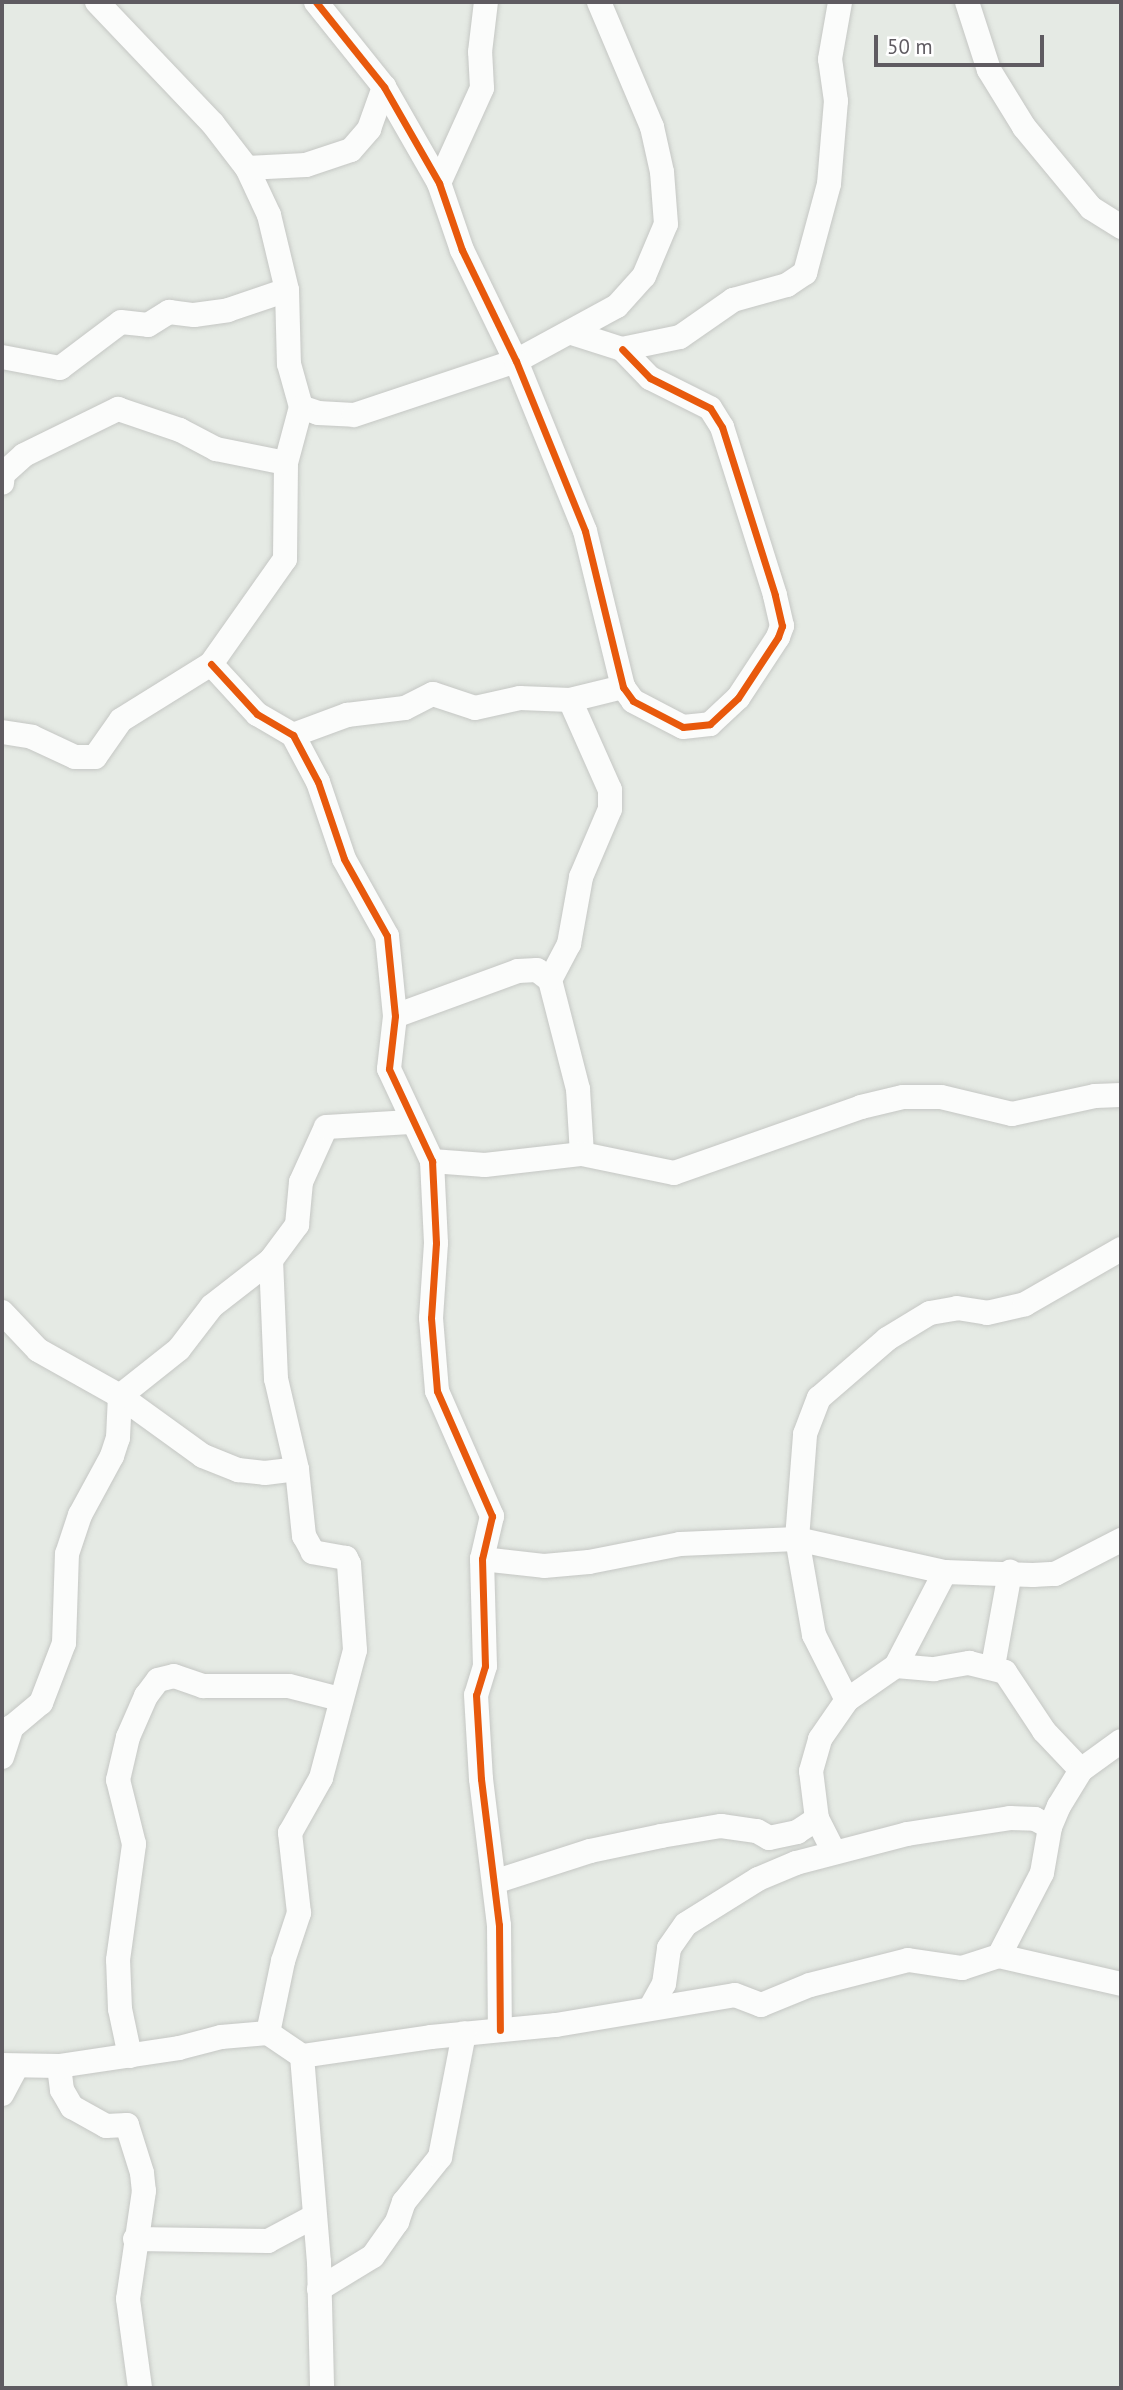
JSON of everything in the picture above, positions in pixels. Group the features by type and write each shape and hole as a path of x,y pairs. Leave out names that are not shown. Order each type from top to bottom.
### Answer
{"street":[{"path":"2,732 32,737 75,757 95,757 121,720 211,664 285,559 286,463 301,407 289,364 287,290 270,215 247,168 213,124 97,2"},
{"path":"316,2 384,87 439,183 462,250 516,361 585,531 624,687 633,701 683,727 710,724 738,698 782,626 722,427 710,408 650,378 622,349 572,333"},
{"path":"301,407 318,413 354,415 516,361 572,333 617,306 636,286 666,224 662,172 652,127 598,2"},
{"path":"622,349 680,337 733,300 787,285 805,272 829,184 836,101 830,59 840,2"},
{"path":"967,2 989,70 1024,127 1091,208 1121,227"},
{"path":"439,183 482,88 480,52 490,6"},
{"path":"247,168 306,165 351,150 369,128 384,87"},
{"path":"2,358 60,368 121,322 148,325 169,312 194,315 228,310 287,290"},
{"path":"2,482 3,474 24,455 118,409 132,411 216,449 286,463"},
{"path":"211,664 257,714 293,735 318,782 344,859 387,936 395,1016 389,1069 411,1122 432,1161 436,1243 431,1318 437,1391 492,1516 482,1559 485,1666 476,1695 499,1925 500,2030"},
{"path":"293,735 347,715 405,708 433,694 475,708 520,698 570,700 624,687"},
{"path":"550,980 569,944 581,877 610,808 610,790 570,700"},
{"path":"395,1016 519,971 537,970 550,980 578,1089 582,1154"},
{"path":"432,1161 485,1165 582,1154 674,1173 862,1107 903,1097 941,1097 1012,1114 1095,1096 1121,1095"},
{"path":"2,1757 7,1726 41,1703 64,1643 67,1554 80,1516 112,1456 118,1438 120,1396 179,1349 212,1306 271,1260 297,1225 301,1182 326,1127 411,1122"},
{"path":"847,1700 814,1635 797,1539 805,1434 819,1398 853,1366 930,1313 957,1308 987,1313 1025,1304 1120,1253"},
{"path":"268,2033 283,1961 299,1913 290,1833 321,1778 337,1727 340,1699 355,1650 351,1571 346,1558 321,1556 307,1545 297,1469 276,1379 271,1260"},
{"path":"2,1312 38,1350 120,1396 202,1456 238,1469 265,1473 297,1469"},
{"path":"482,1559 544,1566 589,1562 616,1553 680,1544 797,1539 945,1572 1055,1574 1121,1540"},
{"path":"834,1852 817,1819 811,1771 820,1738 847,1700 896,1666 945,1572"},
{"path":"993,1666 1010,1572"},
{"path":"896,1666 993,1666 1005,1672 1044,1731 1081,1770"},
{"path":"130,2056 121,2009 118,1960 134,1844 118,1780 128,1737 146,1696 159,1680 174,1676 203,1686 289,1686 340,1699"},
{"path":"999,1956 1042,1873 1049,1827 1081,1770 1121,1741"},
{"path":"651,2007 664,1984 669,1948 686,1924 758,1879 834,1852 906,1834 1010,1818 1035,1819 1049,1827"},
{"path":"494,1882 590,1851 721,1826 745,1828 769,1838 797,1832 817,1819"},
{"path":"758,1879 769,1838"},
{"path":"2,2094 9,2067 59,2066 130,2056 221,2036 268,2033 302,2056 464,2033 556,2025 651,2007 697,2004 735,1995 761,2005 872,1967 908,1960 962,1968 999,1956 1121,1984"},
{"path":"319,2288 373,2256 397,2222 404,2203 440,2157 464,2033"},
{"path":"302,2056 319,2288 322,2388"},
{"path":"59,2066 62,2090 72,2107 106,2126 127,2125 144,2191 128,2299 140,2388"},
{"path":"135,2239 268,2241 313,2217"}],"cycle path":[{"path":"316,2 384,87 439,183 462,250 516,361 585,531 623,687 633,701 683,727 710,724 738,698 778,637 782,626 775,595 722,427 710,408 650,378 622,349"},
{"path":"211,664 257,714 293,735 318,782 344,859 387,936 395,1016 389,1069 432,1161 436,1243 431,1318 437,1391 492,1516 482,1559 485,1666 476,1695 481,1779 499,1925 500,2030"}]}
